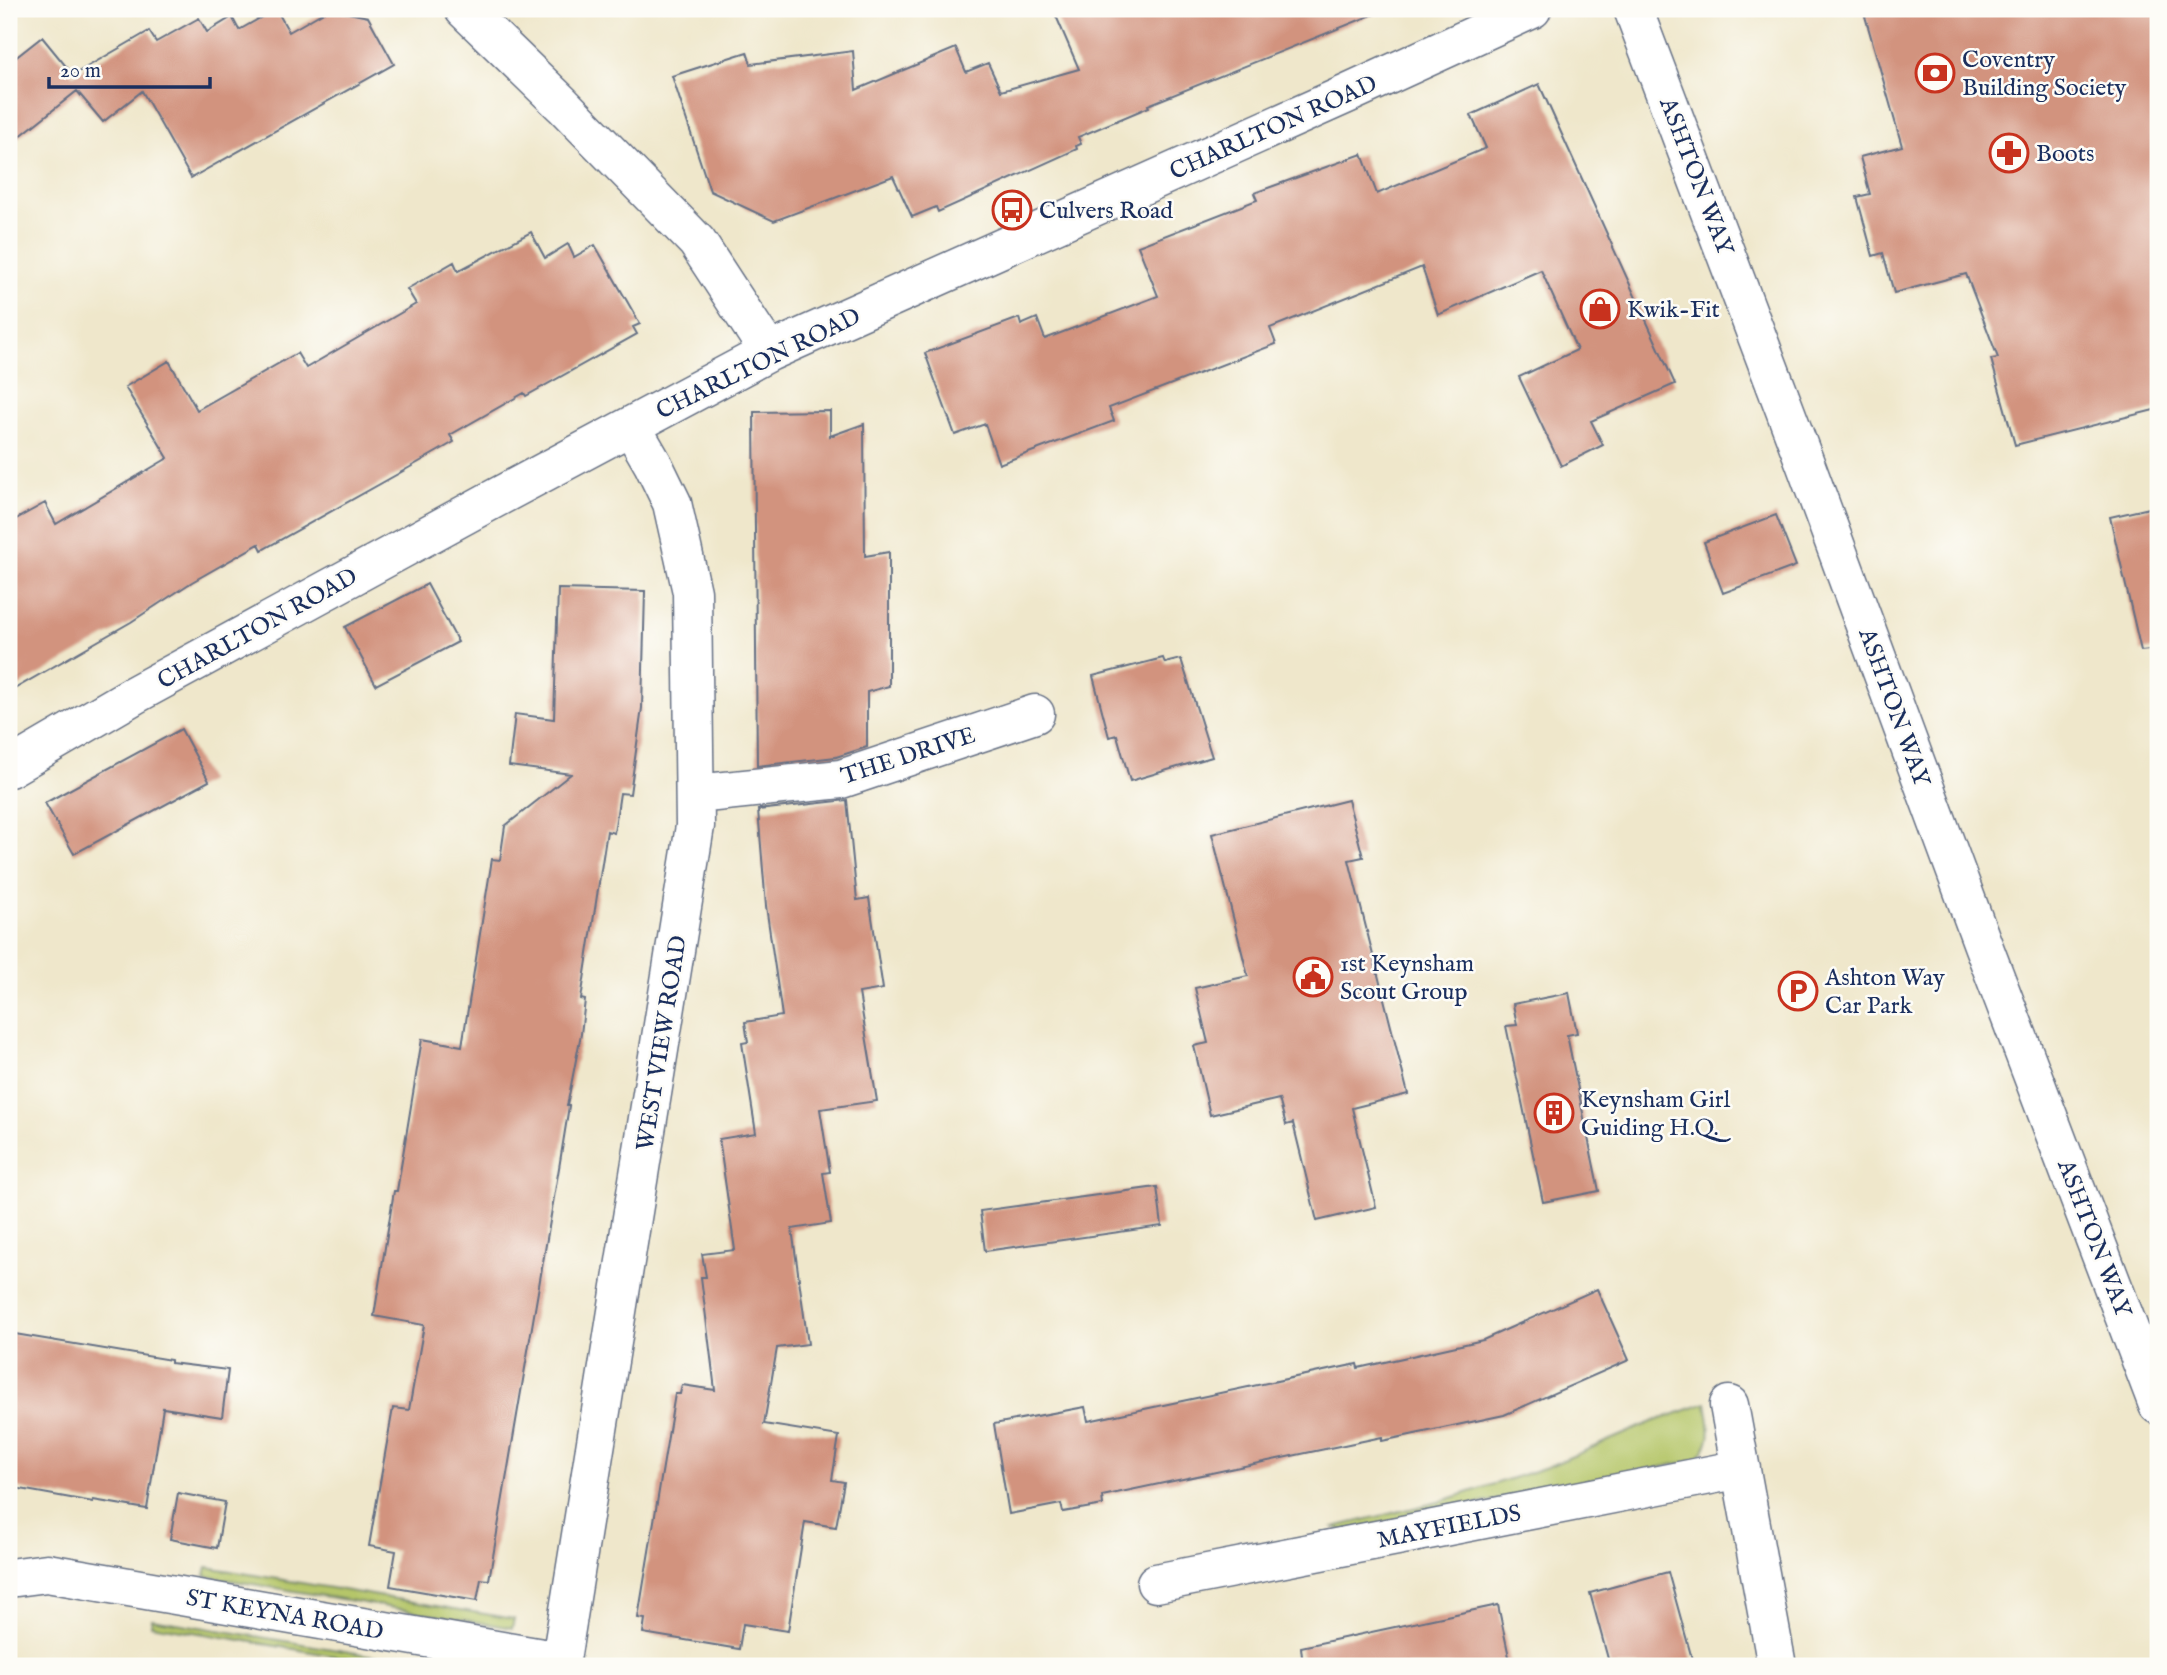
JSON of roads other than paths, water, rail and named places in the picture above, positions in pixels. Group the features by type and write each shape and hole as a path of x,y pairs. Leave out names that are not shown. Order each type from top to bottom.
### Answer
{"street":[{"path":"464,9 563,105 697,242 769,352"},
{"name":"CHARLTON ROAD","path":"9,768 134,695 769,352 1335,100 1532,9"},
{"name":"ASHTON WAY","path":"1633,9 1805,463 1987,958 2158,1405"},
{"name":"WEST VIEW ROAD","path":"560,1664 692,839 696,794 692,592 672,503 631,426"},
{"name":"THE DRIVE","path":"696,794 841,779 1035,714"},
{"path":"1729,1405 1777,1666"},
{"name":"MAYFIELDS","path":"1156,1583 1741,1468"},
{"name":"ST KEYNA ROAD","path":"9,1578 47,1573 560,1664"}],"place":[{"name":"Coventry Building Society","path":"1935,73"},
{"name":"Boots","path":"2009,153"},
{"name":"Culvers Road","path":"1012,210"},
{"name":"Kwik-Fit","path":"1600,309"},
{"name":"1st Keynsham Scout Group","path":"1313,977"},
{"name":"Ashton Way Car Park","path":"1798,991"},
{"name":"Keynsham Girl Guiding H.Q.","path":"1554,1113"}]}
